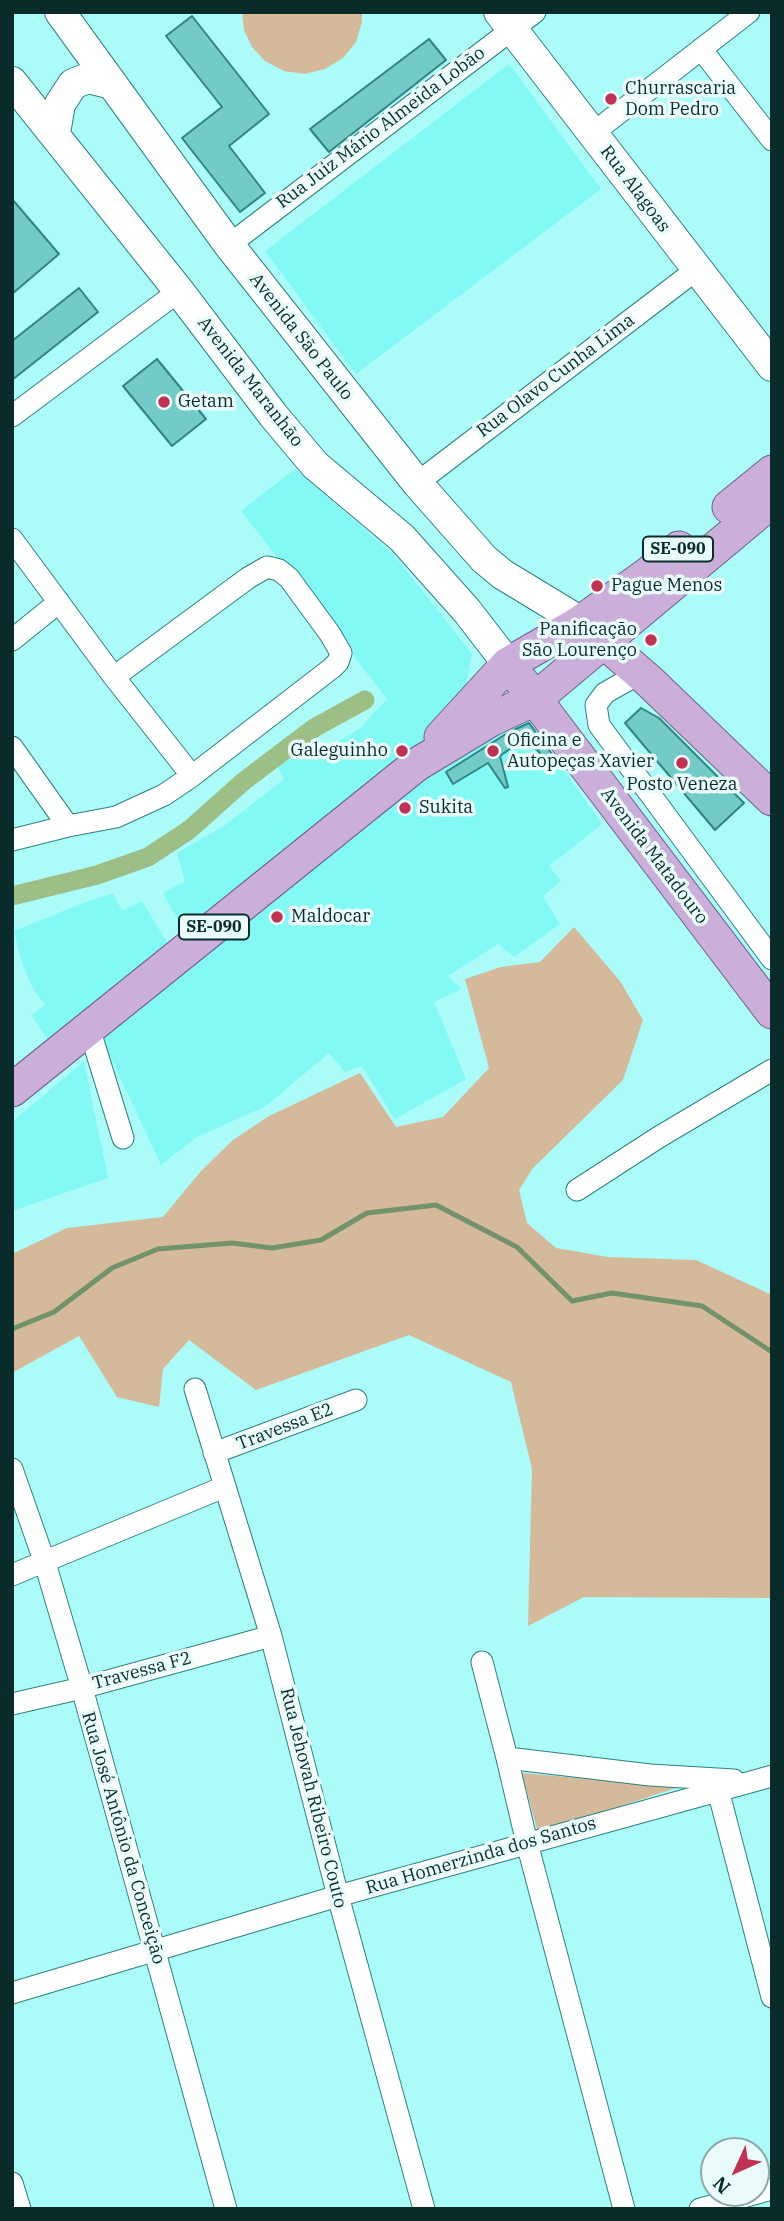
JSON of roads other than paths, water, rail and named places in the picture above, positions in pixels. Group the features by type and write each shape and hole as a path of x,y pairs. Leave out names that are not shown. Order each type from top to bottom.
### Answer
{"main road":[{"name":"Avenida São Paulo","path":"60,12 229,245 417,483 484,559 502,574 592,631"},
{"name":"Rua Alagoas","path":"515,18 593,133 772,366"},
{"path":"55,133 60,104 73,84 88,78 112,84"},
{"name":"Avenida Maranhão","path":"12,82 315,465 402,538 467,611 508,664"},
{"name":"SE-090","path":"12,1090 416,765 492,719 535,699 592,631 648,574 772,472"},
{"name":"SE-090","path":"416,765 508,664 592,631 772,501"},
{"path":"592,631 772,799"},
{"name":"Avenida Matadouro","path":"508,664 772,1012"}],"street":[{"path":"593,133 748,12"},
{"name":"Rua Juiz Mário Almeida Lobão","path":"229,245 515,18"},
{"path":"701,49 772,140"},
{"name":"Rua Olavo Cunha Lima","path":"417,483 696,270"},
{"path":"12,416 179,291"},
{"path":"12,539 114,677 192,776"},
{"path":"12,840 116,817 164,795 331,668 340,657 338,645 289,578 273,567 263,568 114,677"},
{"path":"12,640 59,602"},
{"path":"640,673 605,693 600,699 596,705 599,725 772,959"},
{"path":"12,747 68,826"},
{"path":"89,1028 123,1138"},
{"path":"576,1190 772,1070"},
{"name":"Rua Jehovah Ribeiro Couto","path":"195,1389 271,1636 338,1896 424,2209"},
{"name":"Travessa E2","path":"214,1454 356,1399"},
{"name":"Rua José Antônio da Conceição","path":"12,1469 45,1563 82,1688 226,2209"},
{"path":"12,1575 224,1487"},
{"name":"Travessa F2","path":"12,1704 82,1688 271,1636"},
{"path":"482,1662 624,2209"},
{"name":"Rua Homerzinda dos Santos","path":"508,1758 650,1775 750,1781"},
{"name":"Rua Homerzinda dos Santos","path":"12,1993 338,1896 772,1776"},
{"path":"718,1790 772,1997"},
{"path":"12,2183 20,2209"},
{"path":"701,2209 772,2189"}],"waterway":[{"path":"12,896 97,875 148,857 189,830 244,781 314,728 365,700"},
{"path":"12,1329 54,1312 112,1268 158,1249 232,1243 272,1248 321,1240 367,1213 436,1205 517,1247 572,1301 612,1293 702,1306 772,1352"}],"place":[{"name":"Churrascaria Dom Pedro","path":"611,99"},
{"name":"Getam","path":"164,402"},
{"name":"Pague Menos","path":"597,586"},
{"name":"Panificação São Lourenço","path":"651,640"},
{"name":"Galeguinho","path":"402,751"},
{"name":"Oficina e Autopeças Xavier","path":"493,751"},
{"name":"Posto Veneza","path":"682,763"},
{"name":"Sukita","path":"405,808"},
{"name":"Maldocar","path":"277,917"}]}
